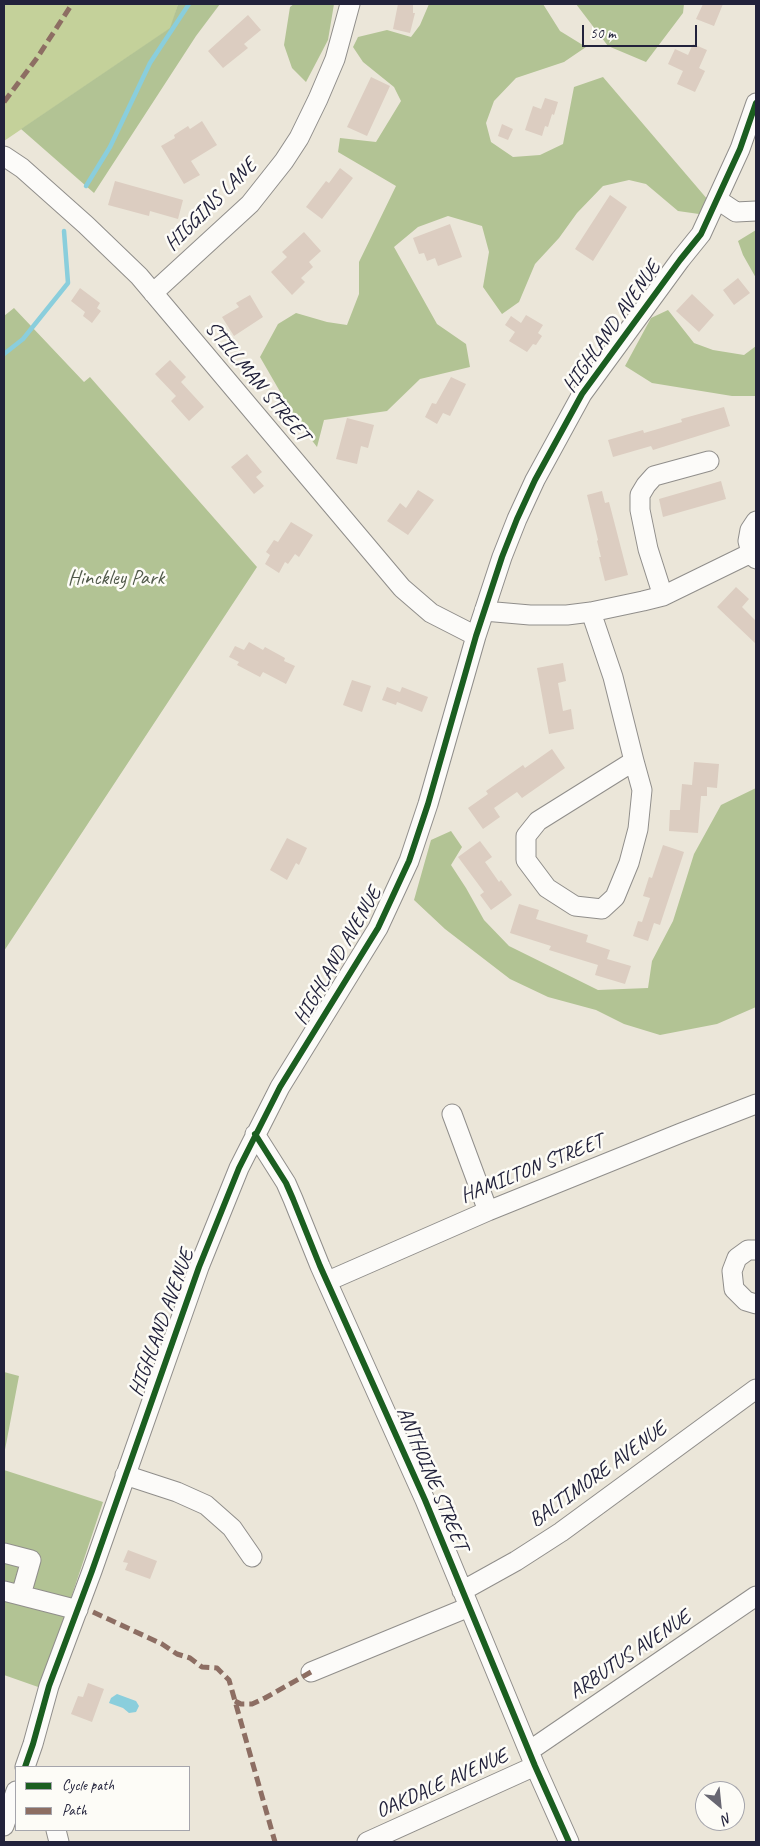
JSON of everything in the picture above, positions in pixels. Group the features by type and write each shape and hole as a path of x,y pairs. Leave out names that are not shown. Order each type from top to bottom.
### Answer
{"street":[{"name":"HIGGINS LANE","path":"153,293 250,204 284,161 299,138 335,59 350,4"},
{"name":"HIGHLAND AVENUE","path":"24,1766 33,1744 48,1686 78,1610 199,1267 239,1168 280,1087 378,928 409,861 431,795 476,636 517,519 535,480 582,394 701,234 740,149 756,103"},
{"name":"STILLMAN STREET","path":"4,156 22,168 86,225 139,276 402,588 431,612 476,636"},
{"path":"718,200 736,212 756,211"},
{"path":"663,596 648,549 640,510 640,495 654,476 709,461"},
{"path":"484,611 530,615 567,615 591,612 663,596 753,556 748,541 750,530 756,521"},
{"path":"591,612 613,677 642,790 638,828 630,863 615,897 602,909 575,906 547,888 526,860 526,836 538,821 634,760"},
{"name":"HAMILTON STREET","path":"328,1281 488,1211 756,1104"},
{"path":"452,1114 488,1211"},
{"name":"ANTHOINE STREET","path":"256,1134 286,1183 425,1500 568,1842"},
{"path":"756,1250 748,1250 738,1258 732,1271 734,1289 746,1301 756,1304"},
{"name":"BALTIMORE AVENUE","path":"311,1672 466,1599 756,1389"},
{"path":"125,1475 177,1492 206,1504 232,1528 252,1557"},
{"path":"4,1553 32,1560 12,1593 78,1610"},
{"name":"ARBUTUS AVENUE","path":"532,1759 756,1596"},
{"path":"33,1744 39,1766"},
{"name":"OAKDALE AVENUE","path":"367,1842 532,1759"},
{"path":"4,1826 15,1793"}],"green space":[{"path":"4,4 178,4 171,28 4,141"},
{"path":"178,4 220,4 196,36 94,193 21,129 170,28"},
{"path":"294,4 334,4 328,40 306,82 292,68 284,45 290,7"},
{"path":"429,4 543,4 560,31 586,47 564,62 516,78 494,101 486,123 491,142 513,157 540,155 563,144 574,87 603,77 708,200 699,214 678,211 646,184 629,180 603,186 577,213 559,238 535,264 519,302 502,314 483,287 489,252 482,226 448,216 418,227 394,247 437,324 466,344 470,367 420,379 387,411 324,420 317,447 297,421 260,357 278,324 296,313 327,322 347,325 359,294 359,262 396,186 338,152 340,138 376,142 401,101 394,87 363,62 353,47 358,37 387,30 411,37 420,25"},
{"path":"576,4 684,4 683,13 646,62 608,46"},
{"path":"756,230 756,278 743,255 738,241"},
{"name":"Hinckley Park","path":"14,308 84,382 90,377 257,567 4,951 4,316"},
{"path":"668,310 694,343 713,350 744,355 756,346 756,396 732,396 652,383 625,366 651,318"},
{"path":"756,788 756,1007 717,1024 660,1035 624,1024 596,1010 548,997 510,979 445,929 414,900 431,840 451,831 462,847 451,865 484,920 509,946 598,990 648,988 652,961 673,921 694,854 721,805"},
{"path":"4,1372 19,1376 4,1455"},
{"path":"4,1470 103,1502 41,1688 4,1675"}],"water":[{"path":"117,1694 136,1701 139,1706 136,1712 129,1713 123,1708 109,1703 111,1698"}],"building":[{"path":"398,4 413,4 413,13 415,13 410,33 393,29"},
{"path":"703,4 723,4 714,26 696,19"},
{"path":"248,15 261,30 244,44 248,48 223,68 208,51"},
{"path":"693,44 707,50 699,68 705,71 695,92 677,84 683,71 668,64 675,49 688,55"},
{"path":"371,77 390,86 367,136 347,127"},
{"path":"545,98 558,102 554,115 552,114 548,127 545,126 542,136 525,130 533,106 541,109"},
{"path":"202,121 217,145 191,161 200,175 184,184 161,146 175,138 174,135 188,126 190,129"},
{"path":"502,124 513,129 508,140 498,136"},
{"path":"340,168 353,178 322,219 306,207 326,181 329,183"},
{"path":"115,181 183,200 178,219 150,211 149,216 108,205"},
{"path":"610,195 627,207 593,261 575,249"},
{"path":"450,224 462,257 438,266 435,258 427,261 424,253 419,254 413,238"},
{"path":"304,232 321,251 309,262 313,267 301,278 305,282 292,295 271,272 287,257 282,252"},
{"path":"738,278 750,293 734,305 723,290"},
{"path":"80,288 100,303 97,308 101,311 92,323 83,316 85,312 71,301"},
{"path":"692,294 714,315 699,332 676,311"},
{"path":"250,295 263,317 234,336 222,317 239,307 236,303"},
{"path":"526,315 543,325 538,333 542,336 536,345 533,344 527,352 509,341 515,332 505,325 511,316 521,323"},
{"path":"170,360 186,377 181,382 204,407 189,421 171,401 176,396 155,374"},
{"path":"451,377 466,384 450,416 443,413 437,424 425,417 432,403 436,404"},
{"path":"724,407 730,426 653,450 651,446 613,457 608,440 643,430 644,433 682,422 681,419"},
{"path":"347,418 374,425 368,448 361,446 357,464 336,459"},
{"path":"247,454 262,472 256,477 264,486 254,494 231,467"},
{"path":"721,481 726,499 663,517 659,499"},
{"path":"418,490 434,500 408,535 387,521 400,503 406,508"},
{"path":"602,491 605,503 609,502 628,575 605,581 599,557 601,557 598,540 587,495"},
{"path":"291,522 313,535 299,557 295,554 288,564 285,562 279,573 265,564 270,555 266,552 274,540 278,542"},
{"path":"736,587 749,599 742,607 756,621 756,644 717,607"},
{"path":"249,642 263,650 265,647 285,658 284,661 295,666 286,684 263,672 260,677 237,665 239,662 229,657 235,646 244,650"},
{"path":"563,663 566,681 558,683 563,711 571,709 574,729 549,734 537,668"},
{"path":"352,680 371,686 362,712 343,705"},
{"path":"387,687 400,692 402,687 428,697 422,712 397,702 396,705 382,700"},
{"path":"552,749 565,768 522,798 517,792 494,808 500,817 483,829 468,808 488,794 486,791 523,765 525,768"},
{"path":"694,762 719,764 717,788 707,787 707,796 701,796 698,833 669,831 670,810 680,810 682,784 692,785"},
{"path":"287,838 307,848 299,865 296,863 287,880 270,870"},
{"path":"480,841 492,857 485,862 499,882 501,880 512,895 491,910 480,895 484,892 458,857"},
{"path":"663,845 684,852 660,925 654,923 648,941 633,936 638,921 642,922 650,898 643,896 649,877 652,878"},
{"path":"519,904 539,910 536,919 588,935 586,942 610,950 607,959 631,966 625,984 595,975 598,965 549,950 551,946 510,933"},
{"path":"128,1550 157,1561 150,1579 125,1570 128,1563 123,1562"},
{"path":"88,1683 104,1689 92,1722 71,1714 78,1696 83,1697"}],"waterway":[{"path":"86,186 110,147 150,63 189,4"},
{"path":"4,354 23,339 68,283 64,231"}],"marked path":[{"path":"4,102 37,58 72,4"},
{"path":"93,1612 162,1644 177,1654 190,1658 202,1667 217,1668 229,1680 275,1842"},
{"path":"235,1701 241,1704 252,1704 311,1672"}],"cycle path":[{"path":"25,1766 49,1686 92,1571 199,1267 239,1168 280,1087 378,928 409,861 428,804 476,636 502,557 517,519 535,480 582,394 701,234 740,149 756,103"},
{"path":"255,1134 286,1183 320,1266 425,1500 535,1766 569,1842"}]}
